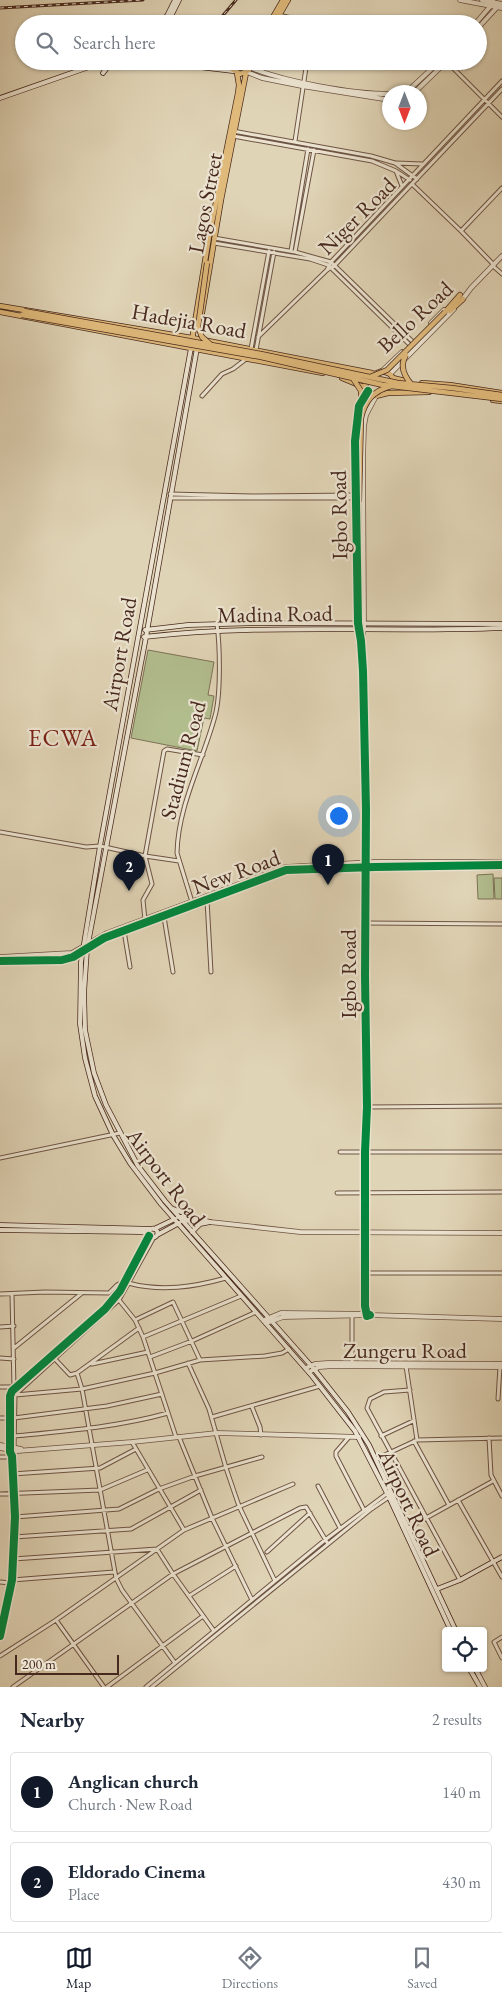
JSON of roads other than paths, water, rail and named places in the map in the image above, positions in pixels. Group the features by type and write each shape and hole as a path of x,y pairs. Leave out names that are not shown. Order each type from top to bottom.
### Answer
{"main road":[{"path":"168,15 175,0"},
{"path":"172,15 179,0"},
{"path":"274,15 282,0"},
{"path":"278,15 288,0"},
{"path":"460,0 501,6"},
{"path":"483,2 485,13"},
{"path":"485,13 492,4"},
{"path":"487,19 501,6"},
{"path":"0,98 80,70"},
{"path":"220,70 235,72 241,70"},
{"name":"Lagos Street","path":"195,338 209,238 232,133 249,70"},
{"path":"253,70 262,78 382,99"},
{"path":"414,85 430,70"},
{"path":"422,85 438,70"},
{"name":"Lagos Street","path":"195,338 232,133 239,85 235,72"},
{"path":"333,90 382,93"},
{"path":"211,345 202,337 198,327 207,263 212,248"},
{"name":"Bello Road","path":"382,371 462,297 502,256"},
{"path":"370,376 387,370 392,366 462,297"},
{"name":"Bello Road","path":"392,376 462,297"},
{"name":"Hadejia Road","path":"0,306 195,338 253,349 370,376"},
{"path":"6,307 23,313 261,357 391,386 502,397"},
{"name":"Hadejia Road","path":"0,312 197,348 346,378 376,396"},
{"path":"7,314 23,313 305,362 412,385 452,388 502,397"},
{"path":"412,385 404,375 403,360 446,313"},
{"path":"191,348 195,338"},
{"path":"195,338 197,348"},
{"name":"Airport Road","path":"191,348 100,846 79,977 80,1024 88,1074 95,1096 113,1135 130,1164 176,1218 192,1232 267,1320 343,1414 359,1438 408,1528 454,1627"},
{"name":"Airport Road","path":"88,944 146,637 197,348"},
{"path":"367,390 365,382 370,376 382,371 407,382 450,385 502,397"},
{"path":"388,393 393,387 392,376"},
{"path":"352,377 359,387 362,397 358,434 357,499 362,516"},
{"path":"356,516 361,418 364,406 371,396 391,386"},
{"name":"Igbo Road","path":"357,499 356,425 359,406 367,390"},
{"path":"376,396 388,393 434,393 502,397"},
{"name":"Igbo Road","path":"366,1314 366,809 361,640 363,623 362,516 364,426 366,415 376,396"},
{"name":"Igbo Road","path":"356,516 358,623 361,629"},
{"name":"Madina Road","path":"140,631 217,624 502,624"},
{"name":"Madina Road","path":"139,638 218,630 466,630 502,628"},
{"name":"New Road","path":"84,950 88,944 102,935 164,917 186,907 192,902 285,869 502,862"},
{"name":"New Road","path":"365,865 502,865"},
{"name":"New Road","path":"84,950 100,940 207,900 246,882"},
{"path":"0,957 66,955 84,950"},
{"path":"0,961 62,960 74,957 84,950"},
{"name":"Airport Road","path":"84,950 84,1008 87,1040 94,1073 106,1105 120,1133 152,1186 170,1207 176,1218"},
{"path":"88,1074 94,1073"},
{"path":"170,1207 210,1222 291,1232 502,1233"},
{"path":"0,1225 153,1229 176,1218 196,1218"},
{"path":"0,1230 142,1232 152,1236 180,1222 202,1220"},
{"name":"Airport Road","path":"180,1222 256,1312 267,1320 312,1367 348,1412 376,1459 449,1627"},
{"path":"192,1232 200,1224 210,1222"},
{"path":"152,1236 157,1231 153,1229"},
{"path":"152,1236 153,1229"},
{"path":"267,1320 281,1313 502,1319"},
{"path":"267,1320 283,1316 352,1316 366,1314"},
{"path":"307,1370 320,1363 352,1362 501,1366"},
{"name":"Zungeru Road","path":"312,1367 501,1366"},
{"path":"0,1446 21,1449 92,1445 217,1433 349,1436 359,1438"},
{"path":"437,1589 460,1580 502,1557"},
{"path":"471,1672 480,1687"},
{"path":"477,1672 485,1687"}],"street":[{"path":"295,142 304,70"},
{"path":"456,70 502,118"},
{"name":"Niger Road","path":"258,337 327,270 402,186 502,82"},
{"name":"Niger Road","path":"331,265 417,179 502,89"},
{"path":"232,133 353,152 395,163 423,164"},
{"path":"232,133 372,161 396,171 409,179 502,274"},
{"path":"291,251 308,149"},
{"path":"295,252 314,150"},
{"path":"395,163 417,179"},
{"path":"396,171 402,186"},
{"path":"461,231 502,188"},
{"path":"296,217 301,218"},
{"path":"214,240 274,251 331,265"},
{"path":"253,349 258,337 269,250"},
{"path":"274,251 291,251 331,265 411,343"},
{"path":"253,349 274,251"},
{"path":"202,396 222,374 233,369 246,358"},
{"path":"170,496 357,499"},
{"name":"Stadium Road","path":"192,902 177,844 183,811 203,755 217,707 220,652 217,624"},
{"path":"465,624 466,630"},
{"path":"145,922 143,900 152,884 145,856 164,751 167,749 203,755"},
{"path":"0,832 86,847 100,846 145,856 180,861"},
{"path":"207,900 211,972"},
{"path":"164,917 173,972"},
{"path":"365,923 502,924"},
{"path":"124,931 130,967"},
{"path":"367,1107 502,1106"},
{"path":"0,1158 120,1133"},
{"path":"340,1152 502,1152"},
{"path":"337,1193 502,1192"},
{"path":"0,1636 12,1581 15,1516 12,1474 12,1418 15,1395 119,1300 152,1236"},
{"path":"366,1273 502,1273"},
{"path":"0,1294 45,1292 109,1293 117,1285 127,1282 144,1287 174,1288 226,1278"},
{"path":"12,1449 14,1436 10,1396 14,1388 104,1309 127,1282"},
{"path":"14,1348 83,1293"},
{"path":"12,1294 14,1388"},
{"path":"115,1296 135,1320 139,1328 168,1413 212,1518 253,1601"},
{"path":"143,1337 242,1296"},
{"path":"135,1320 172,1302 200,1360"},
{"path":"150,1357 192,1342 256,1312"},
{"path":"352,1316 352,1362"},
{"path":"0,1326 14,1326"},
{"path":"54,1358 70,1375 77,1373 121,1339 139,1328"},
{"path":"15,1395 82,1389 155,1373 200,1360 265,1356 282,1353 289,1349"},
{"path":"91,1364 148,1352"},
{"path":"0,1358 14,1359"},
{"path":"188,1364 212,1417 226,1468 240,1506 275,1581"},
{"path":"406,1366 416,1441 449,1504"},
{"path":"498,1399 501,1366"},
{"path":"77,1373 86,1409 116,1578 162,1647 175,1663"},
{"path":"212,1417 320,1386"},
{"path":"0,1388 14,1388"},
{"path":"410,1390 384,1392 368,1402 367,1408 460,1580"},
{"path":"0,1418 86,1409 162,1394"},
{"path":"252,1406 261,1435"},
{"path":"14,1436 89,1428 146,1419 168,1413"},
{"path":"381,1436 413,1421"},
{"path":"349,1436 336,1452 336,1456 364,1510"},
{"path":"489,1438 490,1465 493,1481 502,1496"},
{"path":"376,1459 416,1441 502,1438"},
{"path":"132,1442 184,1530"},
{"path":"12,1474 104,1467 136,1449"},
{"path":"0,1457 12,1456"},
{"path":"15,1516 124,1507 159,1489 195,1476 262,1457"},
{"path":"0,1494 100,1490 147,1470"},
{"path":"408,1528 493,1481"},
{"path":"0,1656 56,1620 184,1530 293,1484"},
{"path":"318,1486 340,1528"},
{"path":"14,1537 134,1528 201,1490"},
{"path":"146,1687 326,1542 340,1528 390,1494"},
{"path":"152,1687 275,1581 390,1494"},
{"path":"458,1500 502,1577"},
{"path":"13,1687 173,1574 225,1545 305,1506 326,1542"},
{"path":"267,1552 310,1512"},
{"path":"13,1559 157,1549"},
{"path":"157,1549 214,1631"},
{"path":"189,1596 236,1566"},
{"path":"0,1582 114,1572"},
{"path":"56,1620 108,1686 203,1616"},
{"path":"502,1637 494,1642 502,1658"}],"railway":[{"path":"0,8 143,0"},
{"path":"223,15 236,0"}],"place":[{"name":"Anglican church","path":"328,885"},
{"name":"Eldorado Cinema","path":"129,891"}],"district":[{"name":"ECWA","path":"63,737"}]}
